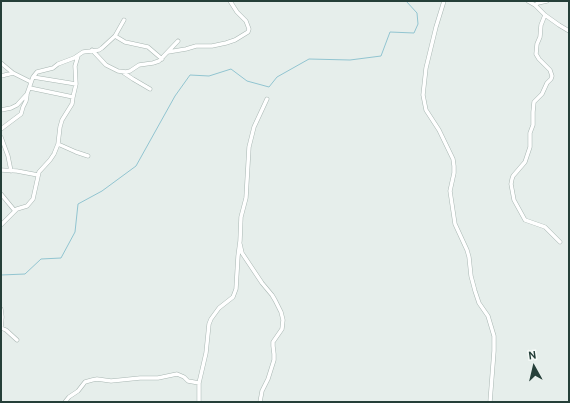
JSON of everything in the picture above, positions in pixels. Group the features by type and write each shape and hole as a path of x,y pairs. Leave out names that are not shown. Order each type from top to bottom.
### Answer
{"street":[{"path":"168,52 196,46 212,46 226,43 235,40 248,32 249,29 246,21 237,12 230,1"},
{"path":"444,1 426,68 423,95 426,110 439,130 453,159 454,173 450,191 455,224 467,250 471,276 479,303 490,321 494,336 494,358 490,402"},
{"path":"528,1 533,3 545,16 569,31"},
{"path":"533,3 547,1"},
{"path":"545,16 541,25 536,55 550,70 552,76 542,94 534,102 532,112 533,125 530,133 530,147 525,162 512,179 511,184 514,200 526,220 545,227 560,242"},
{"path":"1,110 16,106 27,94 33,77 37,72 53,68 58,64 76,58 83,52 99,50 102,48 115,36 124,20"},
{"path":"115,36 125,42 148,47 162,58"},
{"path":"123,72 130,71 139,65 159,61 178,41"},
{"path":"92,50 106,65 123,72 150,89"},
{"path":"1,225 17,209 27,206 33,199 38,175 41,169 54,154 58,144 62,120 72,104 74,97 76,84 76,58"},
{"path":"1,63 31,82"},
{"path":"1,76 13,72"},
{"path":"33,77 76,84"},
{"path":"30,88 74,97"},
{"path":"1,129 21,114 27,94"},
{"path":"199,402 199,383 206,353 209,324 219,308 235,294 241,217 246,198 248,161 252,134 267,99"},
{"path":"1,137 8,156 11,171"},
{"path":"58,144 88,156"},
{"path":"1,170 28,172 38,175"},
{"path":"1,194 15,211"},
{"path":"240,241 242,253 262,283 272,294 281,312 283,320 282,329 273,342 272,346 274,360 268,379 262,390 260,402"},
{"path":"1,309 1,328 16,340"},
{"path":"65,402 69,397 78,391 84,382 97,379 111,381 149,377 158,378 177,374 184,377 188,381 199,383"}],"waterway":[{"path":"1,275 25,274 41,259 61,258 75,232 78,204 102,191 136,166 175,96 190,75 209,76 231,69 247,81 269,87 277,77 309,59 350,60 381,56 390,32 414,33 418,24 417,13 406,1"}]}
